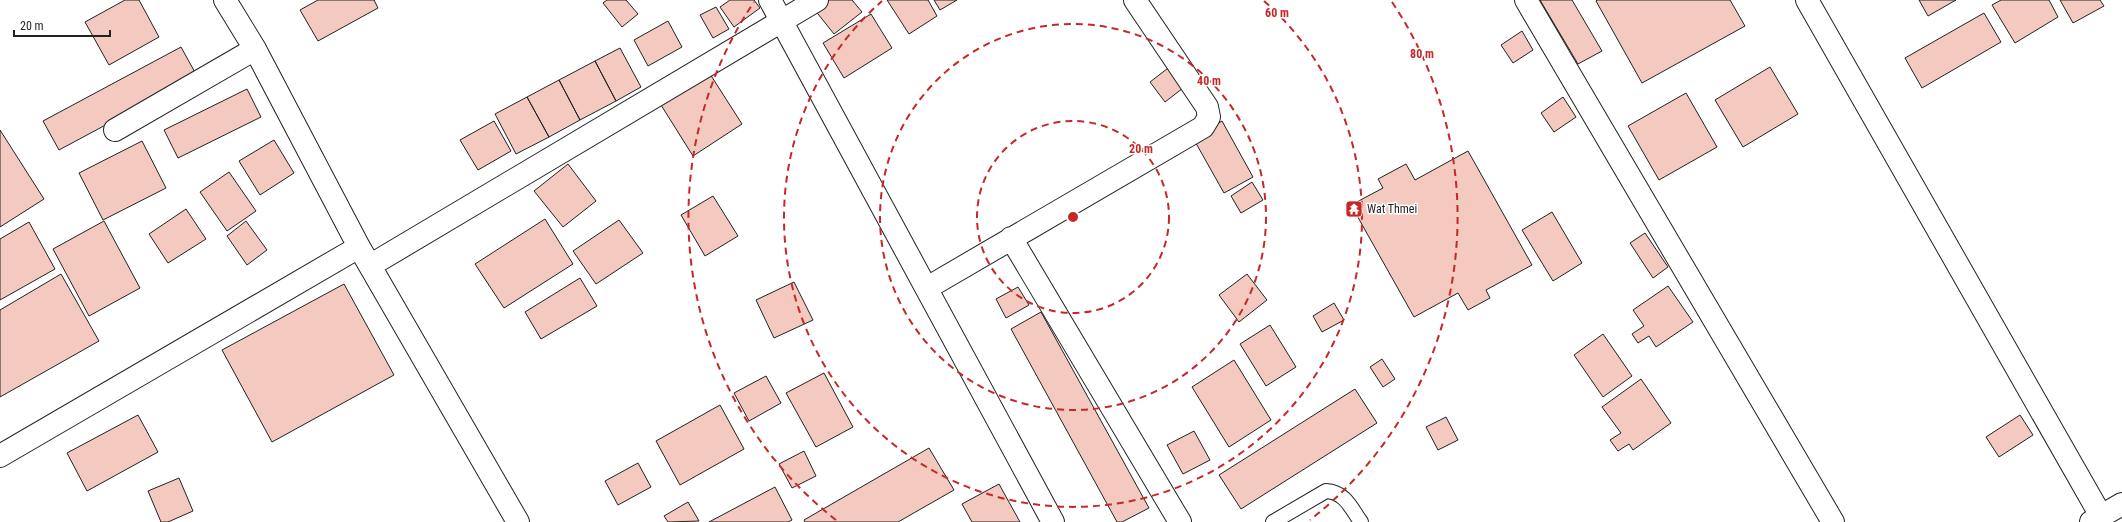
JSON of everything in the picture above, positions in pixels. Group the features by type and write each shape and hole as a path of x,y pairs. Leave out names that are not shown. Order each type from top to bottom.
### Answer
{"street":[{"path":"225,0 255,49 359,247 371,265 518,522"},
{"path":"770,0 1053,522"},
{"path":"371,265 817,0"},
{"path":"927,288 1203,127 1209,117 1207,107 1135,0"},
{"path":"1526,0 1833,522"},
{"path":"1807,0 2096,519 2122,504"},
{"path":"115,130 255,49"},
{"path":"1011,238 1180,522"},
{"path":"0,456 359,247"}],"lane":[{"path":"1273,522 1326,492 1335,492 1345,498 1361,522"}],"building":[{"path":"125,0 139,0 159,37 109,65 85,22"},
{"path":"318,0 374,0 378,8 318,41 300,10"},
{"path":"607,0 626,0 638,14 622,27 603,3"},
{"path":"730,0 754,0 760,8 734,27 720,7"},
{"path":"826,0 852,0 862,12 834,34 814,9"},
{"path":"887,0 928,0 937,16 909,34"},
{"path":"934,0 957,0 940,10"},
{"path":"1540,0 1572,0 1602,51 1578,64"},
{"path":"1730,0 1745,26 1642,83 1596,1"},
{"path":"1919,0 1956,0 1928,16"},
{"path":"2001,0 2049,0 2058,17 2015,43 1992,5"},
{"path":"2060,0 2100,0 2104,6 2073,23"},
{"path":"716,7 729,29 713,38 700,15"},
{"path":"1984,13 2001,42 1922,88 1905,58"},
{"path":"871,14 892,48 844,78 823,43"},
{"path":"668,21 682,47 648,66 634,40"},
{"path":"1522,31 1533,50 1513,63 1501,45"},
{"path":"181,47 197,76 59,150 43,121"},
{"path":"620,48 641,87 616,101 595,61"},
{"path":"595,61 616,101 580,120 559,80"},
{"path":"1172,65 1187,85 1165,102 1150,82"},
{"path":"1770,67 1798,114 1743,147 1715,100"},
{"path":"710,74 742,124 693,156 661,105"},
{"path":"559,80 580,120 549,137 527,97"},
{"path":"247,89 261,117 178,158 164,130"},
{"path":"1686,93 1717,147 1659,180 1628,126"},
{"path":"527,97 549,137 516,154 495,114"},
{"path":"1563,97 1576,117 1554,132 1541,113"},
{"path":"494,121 511,151 478,170 460,140"},
{"path":"1222,121 1253,177 1224,193 1193,138"},
{"path":"0,130 44,199 0,227"},
{"path":"274,140 294,173 260,195 239,161"},
{"path":"142,141 166,188 103,220 79,173"},
{"path":"1468,151 1532,265 1486,290 1490,298 1468,310 1458,293 1414,317 1351,205 1383,188 1378,179 1406,164 1415,180"},
{"path":"568,164 596,201 563,227 534,191"},
{"path":"229,172 256,211 227,231 200,192"},
{"path":"1252,182 1263,200 1241,213 1231,196"},
{"path":"713,196 738,236 705,256 681,215"},
{"path":"186,209 206,239 168,263 149,234"},
{"path":"1552,212 1582,263 1553,281 1522,230"},
{"path":"545,219 573,264 504,308 475,264"},
{"path":"619,220 643,253 596,284 573,251"},
{"path":"104,221 140,288 89,316 53,249"},
{"path":"246,221 267,250 247,265 227,236"},
{"path":"29,222 55,269 0,300 0,239"},
{"path":"1645,233 1668,267 1653,278 1630,243"},
{"path":"61,274 99,341 0,397 0,310"},
{"path":"1247,274 1267,300 1239,322 1219,295"},
{"path":"580,278 597,306 541,339 525,312"},
{"path":"794,282 813,320 774,338 756,300"},
{"path":"344,284 394,375 272,442 222,350"},
{"path":"1668,286 1693,322 1656,347 1649,336 1638,343 1632,334 1644,326 1633,310"},
{"path":"1018,287 1029,305 1006,318 996,299"},
{"path":"1334,303 1344,320 1322,332 1313,316"},
{"path":"1041,312 1149,508 1122,522 1117,522 1011,329"},
{"path":"1270,325 1296,367 1266,386 1240,344"},
{"path":"1603,334 1632,376 1603,397 1574,355"},
{"path":"1382,359 1395,379 1383,387 1370,367"},
{"path":"1234,360 1271,420 1229,447 1192,387"},
{"path":"824,373 853,427 816,447 786,393"},
{"path":"766,376 781,403 749,421 734,393"},
{"path":"1641,379 1671,423 1633,450 1629,444 1618,451 1610,440 1621,433 1602,407"},
{"path":"1355,389 1377,423 1241,509 1219,475"},
{"path":"720,405 744,449 680,485 656,441"},
{"path":"138,415 158,452 87,491 67,453"},
{"path":"2020,415 2033,435 1999,457 1986,437"},
{"path":"1446,417 1458,440 1438,450 1426,427"},
{"path":"1194,431 1210,460 1183,474 1167,445"},
{"path":"929,448 954,490 898,522 805,522 804,520"},
{"path":"804,451 816,476 792,488 779,464"},
{"path":"638,463 651,487 618,505 605,481"},
{"path":"179,478 193,511 168,522 161,522 148,491"},
{"path":"999,484 1020,522 972,522 962,504"},
{"path":"775,487 792,520 788,522 709,522"},
{"path":"688,502 699,521 668,522 664,516"}],"place":[{"name":"Wat Thmei","path":"1354,209"}]}
